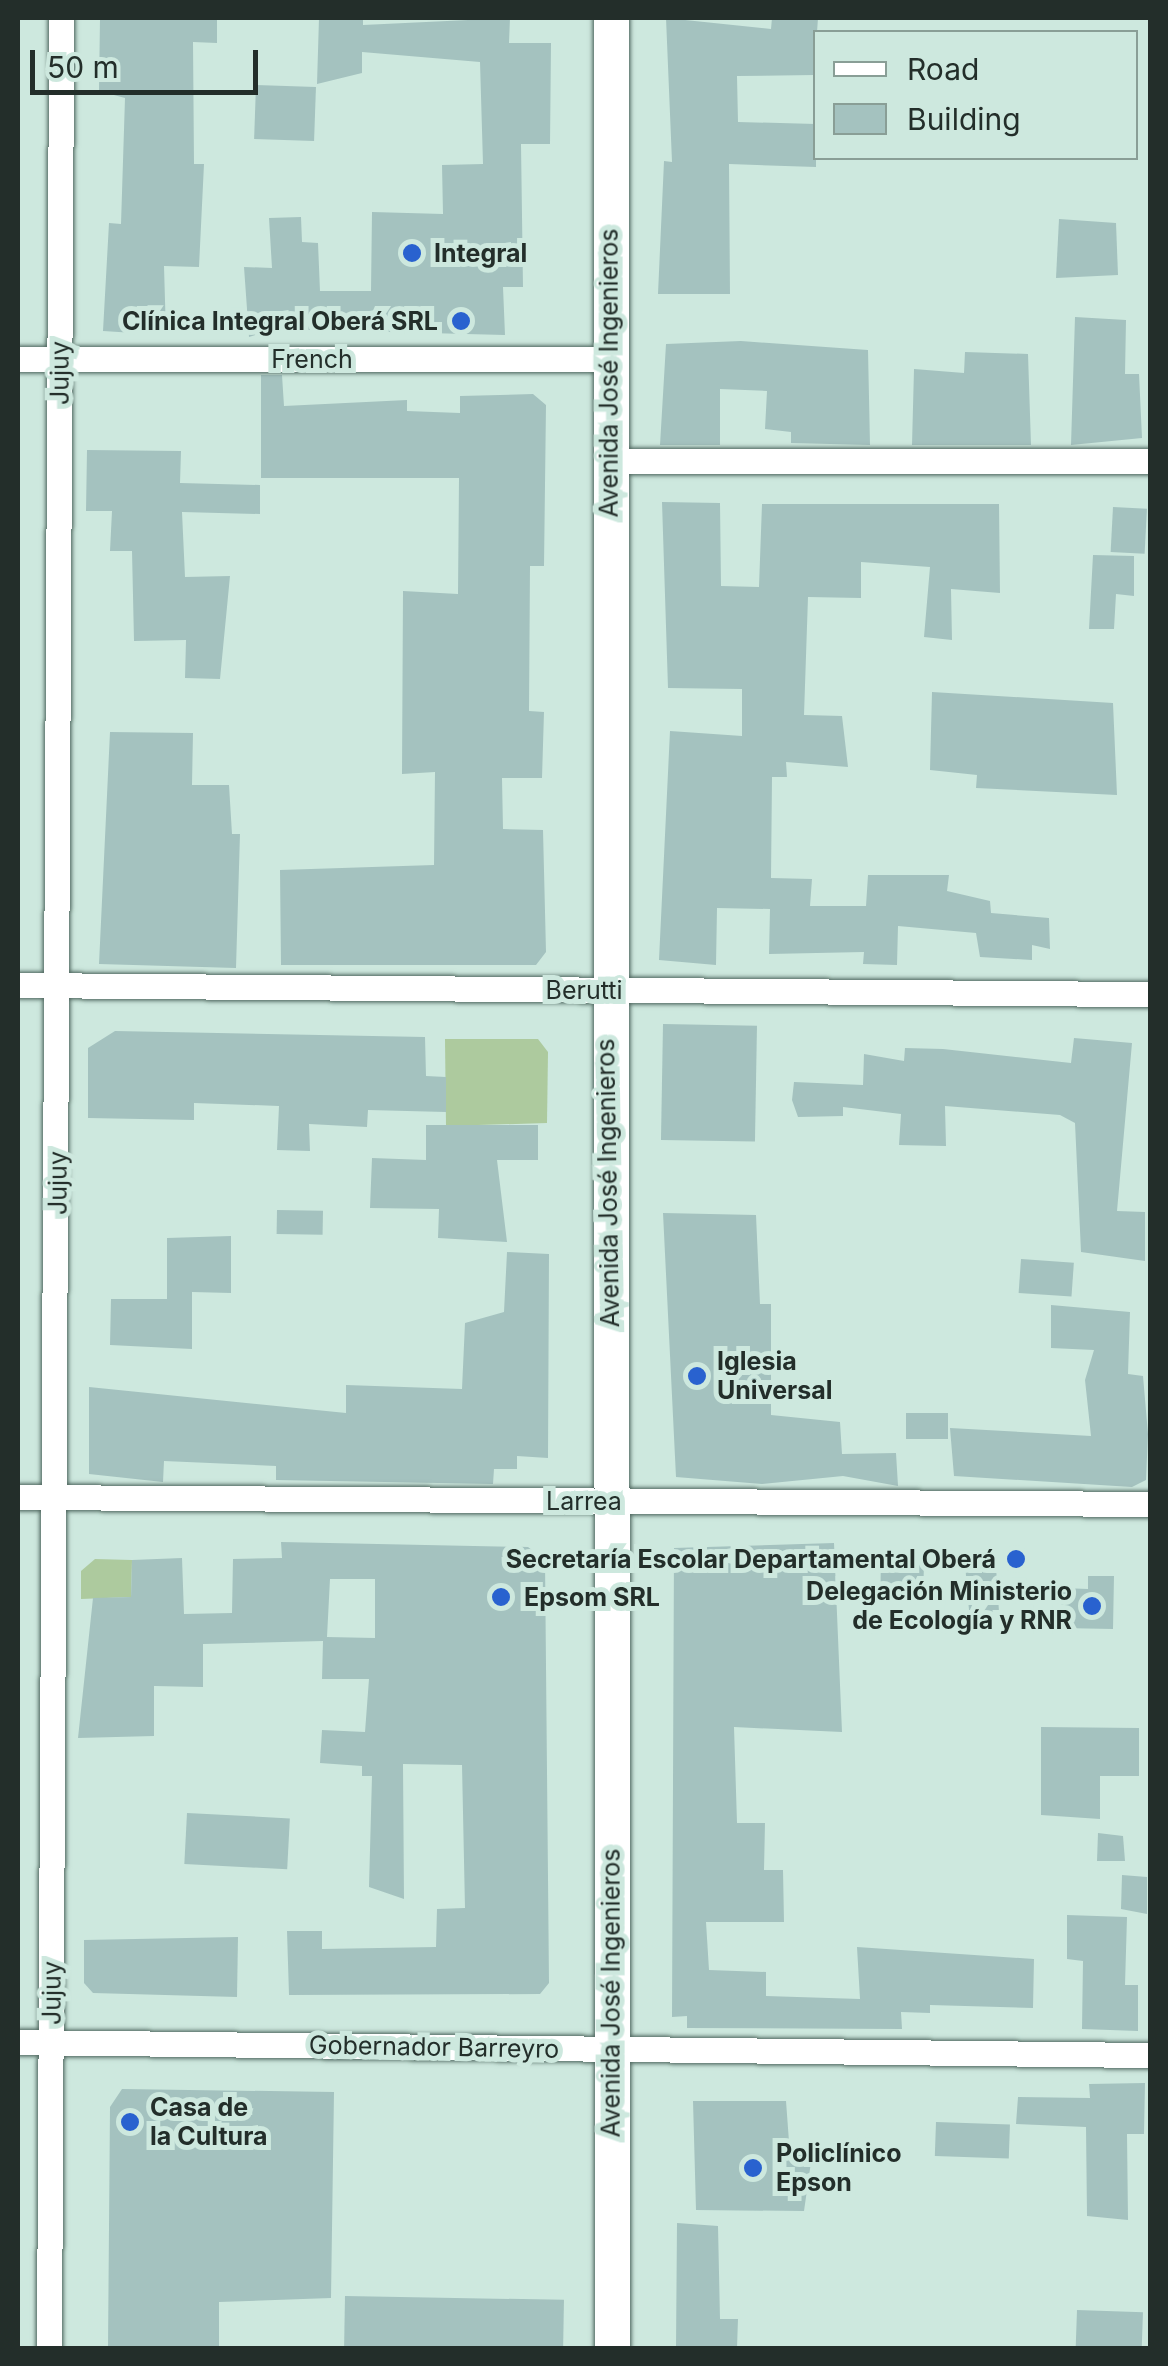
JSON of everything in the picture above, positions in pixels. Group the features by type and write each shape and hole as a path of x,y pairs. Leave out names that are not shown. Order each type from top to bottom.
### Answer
{"main road":[{"name":"Avenida José Ingenieros","path":"611,18 605,990 612,1501 612,2348"}],"street":[{"name":"Jujuy","path":"49,2348 60,985 62,18"},
{"name":"French","path":"18,359 606,359"},
{"path":"611,461 1150,461"},
{"name":"Berutti","path":"18,985 1150,994"},
{"name":"Larrea","path":"18,1497 1150,1504"},
{"name":"Gobernador Barreyro","path":"18,2042 1150,2055"}],"green space":[{"path":"445,1039 538,1039 548,1052 547,1123 446,1126"},
{"path":"95,1559 132,1560 131,1597 81,1599 81,1571"}],"building":[{"path":"100,18 217,18 217,43 193,42 194,164 204,164 199,267 164,266 166,335 103,331 109,223 121,224 125,98 99,91"},
{"path":"319,18 363,18 363,25 510,18 509,43 551,43 550,144 521,144 523,287 503,287 505,335 273,329 249,337 244,267 272,268 269,218 301,217 302,242 318,243 320,291 371,291 372,212 443,214 442,165 483,164 480,62 362,52 362,73 317,84"},
{"path":"666,18 771,29 772,18 818,18 817,30 813,30 813,75 737,76 738,122 813,124 816,167 729,164 730,294 658,294 664,161 672,162"},
{"path":"256,85 316,87 314,141 254,139"},
{"path":"1059,219 1116,223 1118,275 1056,278"},
{"path":"1075,317 1126,320 1125,374 1139,374 1142,438 1071,445"},
{"path":"741,341 868,350 870,445 791,443 791,432 765,429 767,391 720,389 720,445 660,445 666,344"},
{"path":"965,352 1028,354 1031,445 912,445 914,369 964,373"},
{"path":"261,375 282,375 284,406 407,400 407,411 460,413 460,396 533,394 546,405 544,566 530,566 529,711 544,712 542,778 502,778 503,829 543,830 546,952 536,965 281,965 280,870 434,865 435,772 402,774 403,591 458,594 459,478 261,478"},
{"path":"87,450 181,451 180,483 260,485 260,514 182,512 185,577 230,576 220,679 185,678 186,640 134,641 132,551 110,551 112,511 86,511"},
{"path":"662,502 720,503 721,586 759,587 762,504 999,504 1000,593 951,589 952,640 924,637 930,567 861,562 861,598 808,597 804,715 842,716 848,767 786,762 787,777 772,777 771,878 812,879 810,906 866,906 868,875 949,875 947,891 990,901 991,913 1049,918 1050,949 1032,945 1032,960 980,957 976,933 898,926 897,965 863,964 864,952 769,954 770,909 717,908 716,965 659,960 670,731 742,736 742,689 668,688"},
{"path":"1113,507 1147,509 1145,554 1111,552"},
{"path":"1093,555 1134,556 1134,596 1116,594 1114,629 1089,629"},
{"path":"932,692 1113,703 1117,795 976,788 977,775 930,770"},
{"path":"110,732 193,733 192,785 229,785 232,834 240,834 236,968 99,964"},
{"path":"663,1024 757,1026 755,1142 661,1140"},
{"path":"115,1031 425,1037 426,1076 446,1077 446,1112 368,1110 367,1127 309,1124 310,1151 277,1150 279,1106 194,1103 194,1120 88,1118 88,1048"},
{"path":"1074,1038 1132,1043 1117,1211 1145,1212 1145,1261 1081,1252 1075,1123 1060,1115 945,1106 946,1146 899,1145 901,1114 843,1107 843,1116 798,1117 792,1100 794,1082 863,1085 864,1054 904,1061 905,1048 943,1049 1071,1063"},
{"path":"426,1125 538,1125 538,1160 497,1160 507,1242 438,1238 439,1209 370,1208 372,1158 426,1160"},
{"path":"277,1210 323,1211 323,1235 277,1234"},
{"path":"663,1213 756,1215 760,1304 771,1304 771,1415 840,1422 842,1454 896,1453 898,1486 843,1476 762,1484 676,1477"},
{"path":"231,1236 231,1293 192,1292 192,1349 110,1345 111,1299 167,1299 167,1238"},
{"path":"507,1252 549,1254 548,1458 517,1456 517,1469 494,1469 493,1484 276,1480 276,1466 164,1461 163,1482 89,1474 89,1387 346,1413 346,1385 462,1389 465,1323 504,1312"},
{"path":"1021,1259 1074,1263 1071,1297 1019,1293"},
{"path":"1051,1305 1130,1312 1128,1374 1143,1376 1148,1434 1146,1480 1132,1487 954,1476 950,1428 1091,1436 1085,1380 1094,1350 1051,1348"},
{"path":"906,1413 948,1413 948,1439 906,1439"},
{"path":"281,1542 528,1547 545,1560 549,1983 540,1994 289,1995 287,1931 322,1931 322,1949 436,1947 437,1909 465,1908 462,1765 403,1764 404,1899 369,1887 372,1776 362,1776 362,1766 320,1763 322,1730 365,1732 369,1679 322,1679 323,1641 203,1644 203,1687 154,1686 154,1736 78,1738 93,1598 131,1597 132,1560 182,1558 184,1614 232,1613 233,1559 282,1558","holes":["330,1579 375,1579 375,1638 327,1637"]},
{"path":"834,1543 842,1732 734,1727 737,1823 765,1823 764,1870 783,1870 784,1922 706,1922 709,1970 766,1972 766,1996 860,1999 857,1947 1034,1959 1033,2008 930,2005 930,2013 901,2012 902,2029 687,2028 687,2016 672,2017 674,1548"},
{"path":"881,1557 924,1558 923,1592 880,1591"},
{"path":"965,1564 996,1567 999,1612 969,1610"},
{"path":"1088,1576 1114,1576 1113,1629 1061,1628 1062,1588 1088,1589"},
{"path":"1041,1727 1139,1728 1139,1776 1100,1776 1100,1819 1041,1815"},
{"path":"187,1813 290,1818 287,1869 184,1864"},
{"path":"1098,1833 1123,1836 1125,1861 1097,1861"},
{"path":"1122,1875 1147,1877 1147,1914 1121,1909"},
{"path":"1067,1915 1127,1917 1125,1985 1138,1985 1138,2031 1082,2029 1083,1961 1067,1959"},
{"path":"238,1937 237,1997 93,1993 84,1983 84,1940"},
{"path":"1145,2083 1144,2134 1127,2134 1128,2220 1087,2216 1086,2127 1016,2124 1018,2097 1090,2098 1089,2084"},
{"path":"122,2089 334,2092 331,2298 219,2302 219,2348 108,2348 110,2107"},
{"name":"Policlínico Epson","path":"693,2101 786,2101 790,2155 812,2155 804,2211 696,2210"},
{"path":"936,2122 1010,2125 1009,2159 935,2156"},
{"path":"677,2223 718,2226 720,2319 738,2319 737,2348 676,2348"},
{"path":"345,2296 564,2300 563,2348 344,2348"},
{"path":"1077,2310 1143,2312 1142,2348 1076,2348"}],"place":[{"name":"Integral","path":"412,253"},
{"name":"Clínica Integral Oberá SRL","path":"461,321"},
{"name":"Iglesia Universal","path":"697,1376"},
{"name":"Secretaría Escolar Departamental Oberá","path":"1016,1559"},
{"name":"Epsom SRL","path":"501,1597"},
{"name":"Delegación Ministerio de Ecología y RNR","path":"1092,1606"},
{"name":"Casa de la Cultura","path":"130,2122"},
{"name":"Policlínico Epson","path":"753,2168"}]}
